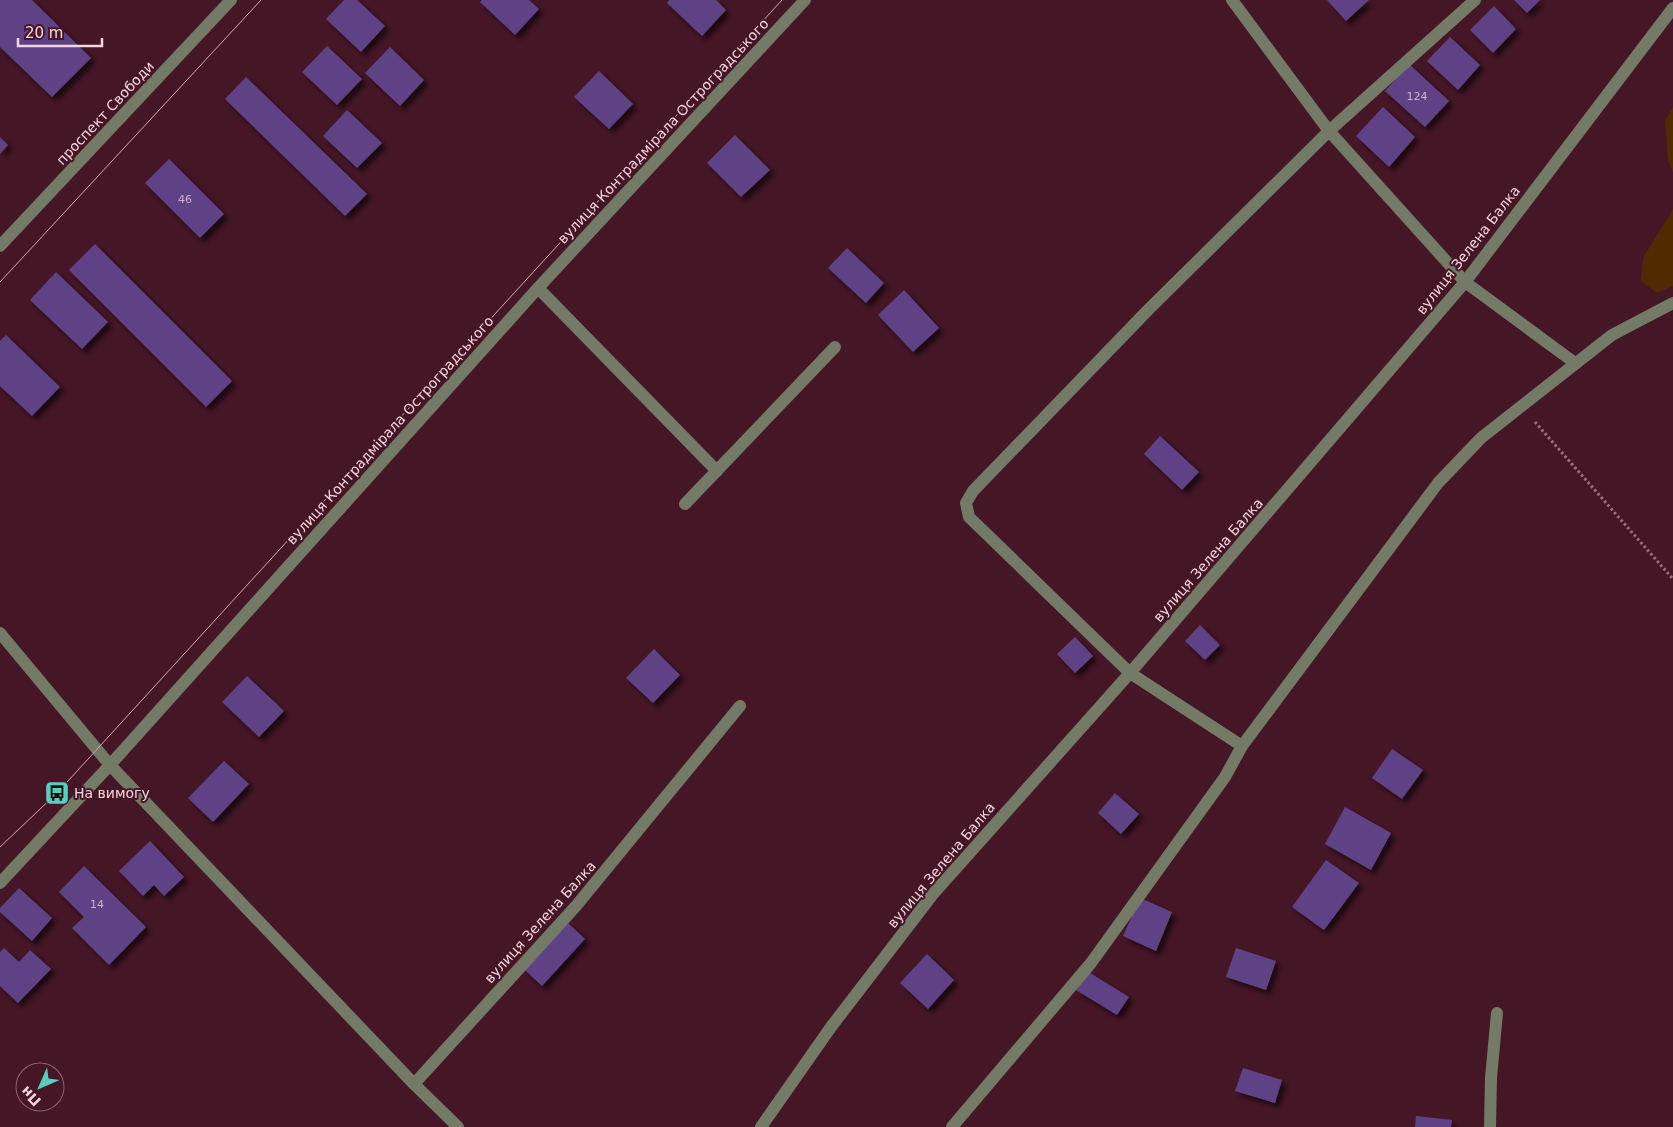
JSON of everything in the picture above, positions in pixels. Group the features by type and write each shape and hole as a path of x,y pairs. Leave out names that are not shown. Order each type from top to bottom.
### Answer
{"street":[{"name":"проспект Свободи","path":"0,246 231,0"},
{"name":"вулиця Контрадмірала Остроградського","path":"0,883 110,765 538,288 805,0"},
{"path":"1232,0 1329,131 1465,282 1575,363"},
{"path":"1242,746 1130,673 969,517 966,503 973,491 1147,311 1329,131 1475,0"},
{"name":"вулиця Зелена Балка","path":"761,1127 831,1027 933,894 1130,673 1465,282 1673,8"},
{"path":"538,288 717,471"},
{"path":"952,1127 1091,963 1225,777 1242,746 1438,482 1482,438 1575,363 1612,335 1673,303"},
{"path":"685,504 834,347"},
{"path":"0,633 110,765 414,1084 458,1127"},
{"name":"вулиця Зелена Балка","path":"414,1084 576,906 740,706"},
{"path":"1490,1127 1491,1078 1497,1013"}],"path":[{"path":"1521,406 1673,579"}],"shaded area":[{"path":"1673,107 1673,173 1668,160 1665,121"},
{"path":"1673,209 1673,286 1657,293 1641,281 1643,258"}],"building":[{"path":"0,0 32,0 91,58 52,97 0,47"},
{"path":"344,0 357,0 385,26 361,52 326,19"},
{"path":"482,0 529,0 539,9 515,35 480,2"},
{"path":"669,0 716,0 726,10 702,36 667,3"},
{"path":"1327,0 1369,0 1346,21"},
{"path":"1514,0 1540,0 1527,13"},
{"path":"1494,6 1516,29 1493,53 1470,30"},
{"path":"1450,37 1480,65 1458,90 1427,61"},
{"path":"327,46 362,79 337,105 302,72"},
{"path":"390,47 424,80 400,106 365,73"},
{"path":"1409,64 1449,101 1425,127 1385,91"},
{"path":"599,71 633,104 609,129 574,97"},
{"path":"246,77 367,194 345,216 225,99"},
{"path":"1383,107 1415,137 1389,167 1356,136"},
{"path":"347,110 382,143 357,168 323,136"},
{"path":"735,135 770,170 741,197 707,163"},
{"path":"0,137 8,145 0,154"},
{"path":"169,159 224,214 200,238 145,183"},
{"path":"95,244 232,381 206,407 69,270"},
{"path":"847,248 884,283 866,303 828,268"},
{"path":"56,272 108,322 82,349 30,300"},
{"path":"904,290 939,328 913,352 878,315"},
{"path":"6,335 60,387 32,416 0,386 0,341"},
{"path":"1160,436 1199,472 1182,490 1144,454"},
{"path":"1200,625 1220,645 1205,660 1185,641"},
{"path":"1075,637 1093,656 1075,673 1057,654"},
{"path":"654,649 680,675 653,703 626,678"},
{"path":"247,676 284,711 259,737 222,702"},
{"path":"1392,749 1423,770 1402,799 1372,778"},
{"path":"224,761 249,784 213,822 188,798"},
{"path":"1115,793 1139,814 1121,834 1098,813"},
{"path":"1345,807 1391,833 1371,870 1325,844"},
{"path":"150,841 184,877 164,896 154,885 143,896 119,871"},
{"path":"1326,860 1359,883 1324,930 1292,907"},
{"path":"84,866 146,927 109,965 72,928 84,917 59,892"},
{"path":"19,888 52,918 32,941 0,912 0,908"},
{"path":"1140,898 1172,912 1156,951 1123,936"},
{"path":"568,923 585,939 542,986 525,970"},
{"path":"4,948 19,962 30,950 51,969 18,1003 0,986 0,952"},
{"path":"1236,948 1276,961 1266,990 1226,977"},
{"path":"927,954 954,980 928,1009 900,983"},
{"path":"1087,971 1129,997 1117,1015 1076,990"},
{"path":"1243,1068 1282,1080 1275,1103 1235,1091"},
{"path":"1416,1116 1452,1120 1451,1127 1415,1127"}],"tram line":[{"path":"0,282 261,0"},
{"path":"0,847 57,793 782,0"}],"place":[{"name":"На вимогу","path":"57,793"}]}
